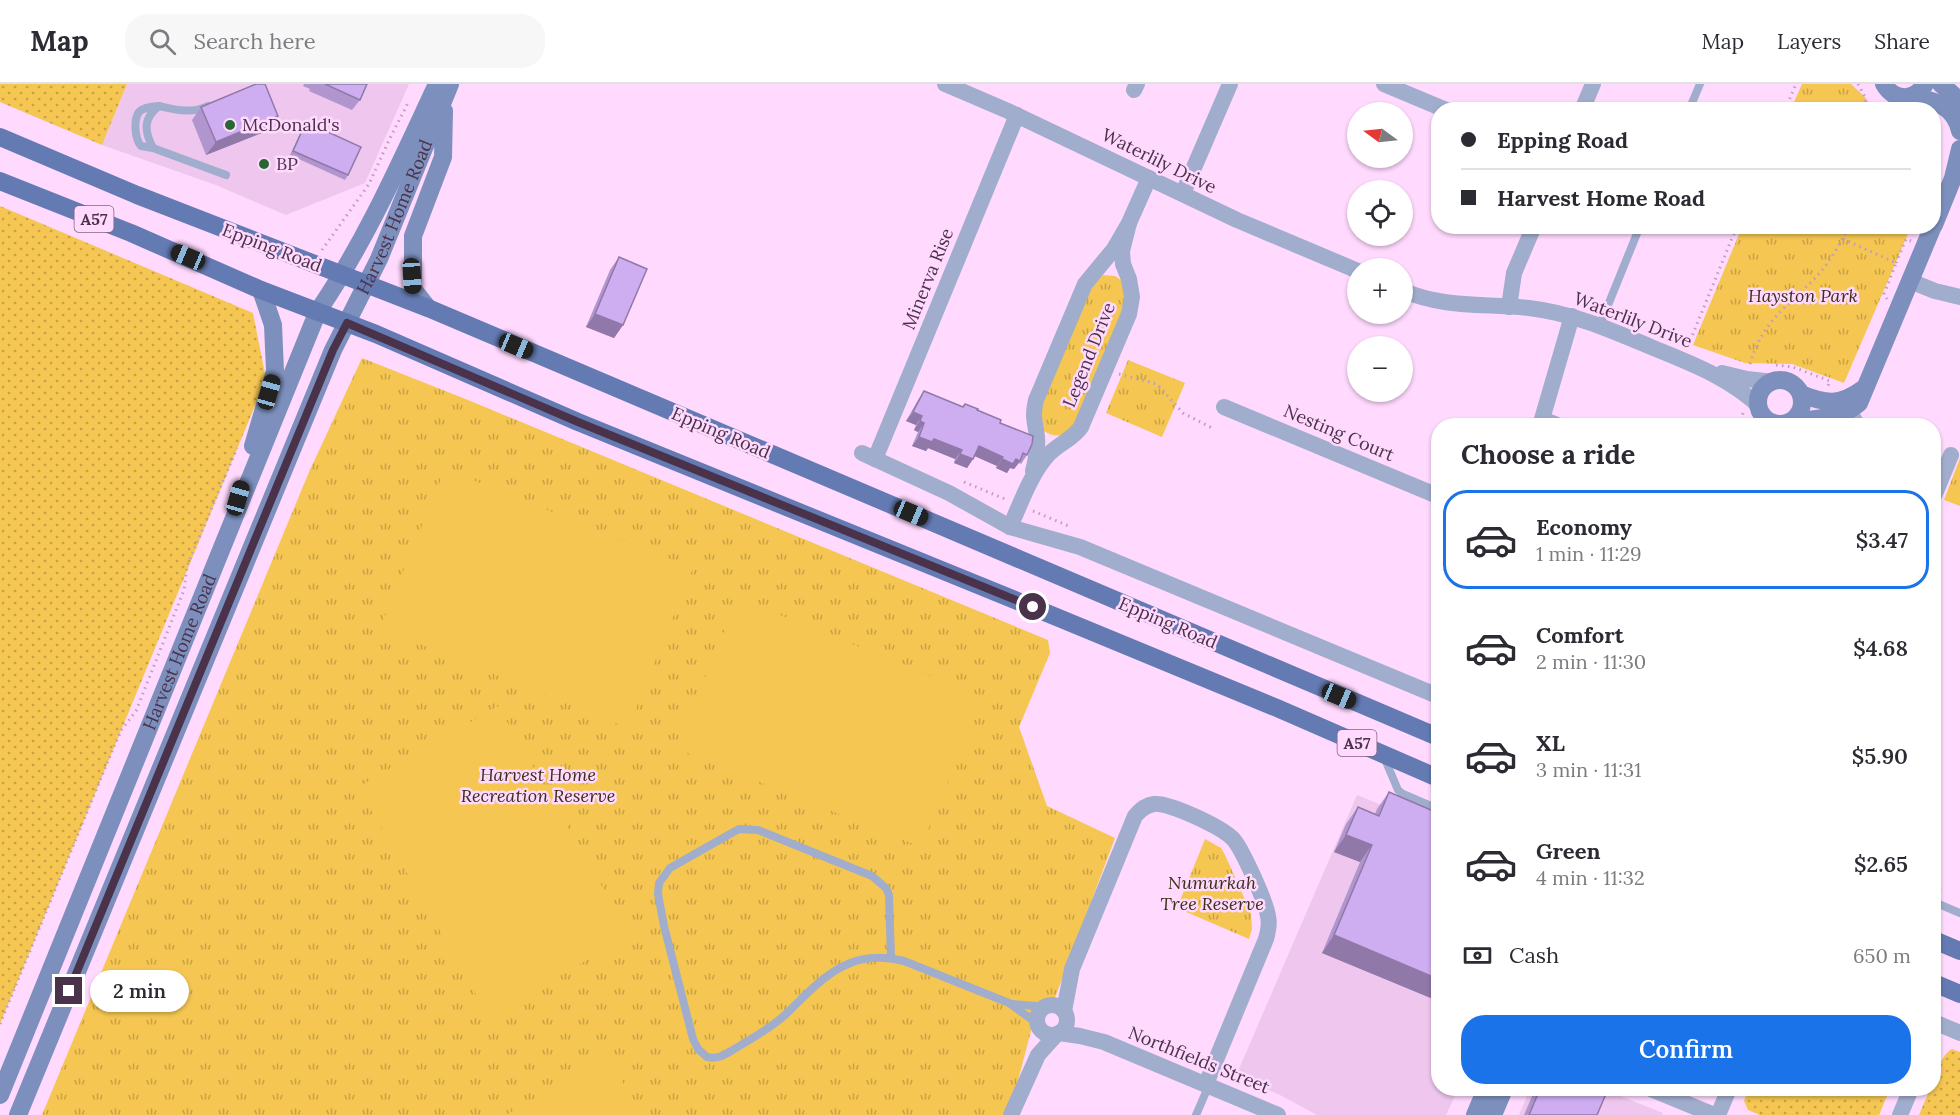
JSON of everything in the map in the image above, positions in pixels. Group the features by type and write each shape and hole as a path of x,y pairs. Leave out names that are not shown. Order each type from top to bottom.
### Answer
{"main road":[{"name":"Epping Road","path":"0,137 312,265 428,308 1431,734"},
{"name":"Epping Road","path":"0,181 131,233 261,290 347,323 578,422 1064,620 1431,775"},
{"path":"1941,943 1960,951"},
{"path":"1941,986 1960,994"}],"street":[{"name":"Waterlily Drive","path":"945,84 1017,115 1237,220 1347,266"},
{"path":"1183,193 1230,84"},
{"path":"1384,84 1431,104"},
{"path":"1585,102 1593,84"},
{"path":"1884,84 1890,93 1897,96 1937,102"},
{"path":"1911,97 1917,94 1925,84"},
{"path":"1941,84 1960,101"},
{"path":"428,308 413,289 412,236 443,157 444,88"},
{"name":"Harvest Home Road","path":"2,1087 7,1057 226,540 318,312 342,275 392,179 444,88"},
{"name":"Harvest Home Road","path":"18,1115 329,361 400,208 444,88"},
{"path":"1941,104 1951,111 1960,125"},
{"name":"Minerva Rise","path":"868,456 1017,115"},
{"path":"1941,208 1957,172 1960,149"},
{"name":"Legend Drive","path":"1030,483 1037,455 1033,413 1036,400 1085,284 1114,249 1129,223 1149,178"},
{"name":"Legend Drive","path":"1011,527 1030,483 1045,458 1081,427 1129,314 1132,297 1122,251 1129,223"},
{"path":"1509,307 1514,273 1531,234"},
{"path":"1826,418 1851,412 1866,387 1930,234"},
{"path":"1098,269 1118,271 1129,279"},
{"path":"1912,276 1935,291 1958,296"},
{"path":"226,540 275,371 273,325 261,290"},
{"name":"Waterlily Drive","path":"1413,294 1438,302 1547,310 1600,325 1706,370 1742,391 1759,414"},
{"path":"1543,418 1572,316"},
{"name":"Waterlily Drive","path":"1706,370 1773,382"},
{"path":"1759,414 1760,394 1763,389 1780,380 1792,384 1801,394 1822,402 1833,403 1851,412"},
{"path":"1794,418 1800,413 1801,394"},
{"name":"Nesting Court","path":"1224,406 1431,493"},
{"path":"1034,424 1044,436 1054,440 1067,439"},
{"path":"1941,467 1951,455"},
{"name":"Epping Road","path":"868,456 949,492 1011,527 1080,547 1431,693"},
{"path":"1011,1115 1038,1055 1065,1028 1056,1010 1072,969 1131,824 1139,811 1153,804 1164,805 1224,831 1238,845 1265,903 1269,923 1266,939 1207,1085"},
{"path":"1029,1072 1036,1049 1038,1014 1056,1010"},
{"name":"Northfields Street","path":"1056,1010 1104,1042"},
{"path":"1038,1026 1046,1034 1057,1034"},
{"path":"1941,1029 1960,1033"},
{"name":"Northfields Street","path":"1057,1034 1080,1036 1104,1042 1273,1114"},
{"path":"7,1057 32,1080"},
{"path":"2,1087 32,1080"},
{"path":"1475,1115 1483,1096"},
{"path":"1493,1115 1501,1096"},
{"path":"1663,1096 1686,1110 1716,1115 1726,1096"},
{"path":"1901,1114 1908,1096"}],"lane":[{"path":"1692,102 1700,84"},
{"path":"215,104 196,111 181,111 159,106 150,113 147,130 153,148 226,175"},
{"path":"1600,325 1638,234"},
{"path":"1383,754 1398,790 1431,806"},
{"path":"891,958 889,895 881,882 860,871 758,830 739,830 730,834 670,868 658,883 664,926 693,1039 698,1049 707,1057 720,1057 769,1028 811,988 837,968 866,958 891,958 912,964 1009,1003 1056,1010"},
{"path":"1941,905 1960,913"},
{"path":"1009,1003 1038,1026"},
{"path":"1196,1115 1207,1085"}],"path":[{"path":"1788,102 1796,84"},
{"path":"1858,84 1865,102"},
{"path":"312,265 369,184 411,99"},
{"path":"1687,346 1734,234"},
{"path":"1750,365 1754,352 1774,317 1825,267 1845,234"},
{"path":"1843,239 1896,263 1884,294 1886,298 1900,305"},
{"path":"1106,368 1133,379 1157,384 1183,413 1212,428"},
{"path":"0,1024 114,744 136,711 184,590 187,566 238,445"}],"shaded area":[{"name":"BP","path":"127,84 409,84 365,183 286,215 216,185 102,145"},
{"path":"1357,795 1431,825 1431,1096 1455,1096 1446,1115 1317,1115 1280,1095 1236,1076"},
{"path":"1527,1096 1620,1096 1663,1113 1662,1115 1519,1115"}],"green space":[{"path":"0,84 127,84 102,145 0,102"},
{"path":"1802,84 1851,84 1868,102 1794,102"},
{"path":"0,206 253,313 266,379 0,1024"},
{"name":"Hayston Park","path":"1739,234 1908,234 1844,383 1792,364 1745,363 1693,345"},
{"path":"1103,275 1115,276 1125,286 1124,307 1078,421 1063,434 1050,434 1044,431 1040,406 1088,291"},
{"name":"Harvest Home Recreation Reserve","path":"362,358 1048,640 1050,653 1019,727 1047,806 1115,838 1053,1003 1042,1006 1031,1031 1009,1115 42,1115 309,472"},
{"path":"1128,360 1185,383 1162,437 1106,413"},
{"path":"1960,458 1960,506 1944,500"},
{"path":"445,469 693,568 628,728 380,628"},
{"path":"738,598 983,697 921,847 675,748"},
{"path":"498,706 630,935 489,1017 358,787"},
{"name":"Numurkah Tree Reserve","path":"1205,839 1221,848 1251,913 1252,929 1249,939 1177,908"},
{"path":"1952,1049 1960,1052 1960,1115 1919,1115 1927,1096 1941,1096 1941,1061"},
{"path":"604,1058 609,1059 642,1115 506,1115"},
{"path":"1746,1096 1887,1096 1879,1115 1760,1115 1748,1110 1744,1101"}],"building":[{"name":"McDonald's","path":"256,84 265,84 278,116 216,142 201,107"},
{"path":"325,84 367,84 360,100"},
{"path":"306,122 361,147 348,175 293,151"},
{"path":"619,257 647,269 623,325 595,314"},
{"path":"924,391 963,407 965,404 978,409 1001,420 1000,423 1033,436 1027,455 1023,453 1020,461 1016,459 1013,464 979,446 973,459 960,454 962,450 934,439 932,442 919,437 924,423 920,421 922,416 913,412"},
{"path":"1389,792 1431,810 1431,976 1334,935 1372,845 1346,835 1358,807 1379,816"},
{"path":"1537,1096 1605,1096 1597,1115 1529,1115"}],"place":[{"name":"McDonald's","path":"230,125"},
{"name":"BP","path":"264,164"}],"route":[{"path":"69,991 333,350 347,323 578,422 1033,607"}]}
